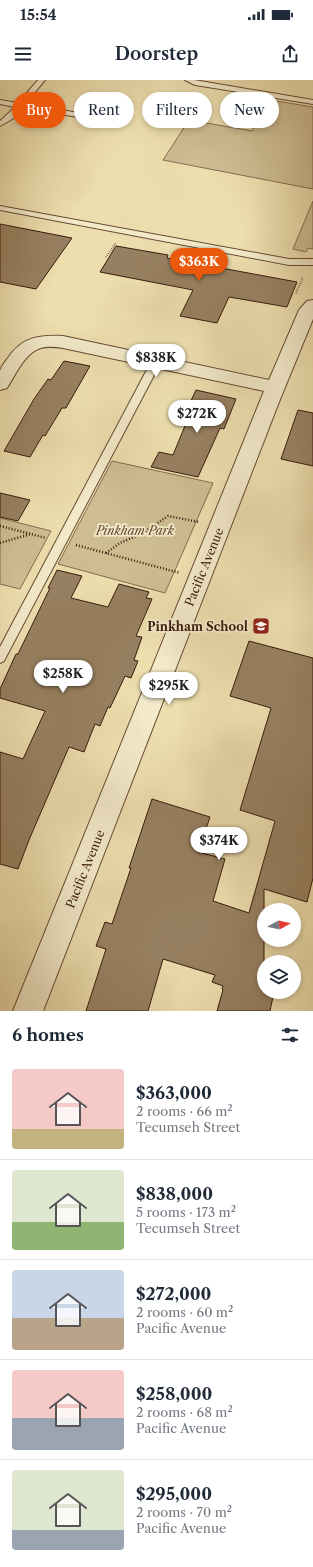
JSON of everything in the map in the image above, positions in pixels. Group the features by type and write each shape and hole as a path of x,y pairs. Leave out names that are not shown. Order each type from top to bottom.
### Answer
{"street":[{"name":"Pacific Avenue","path":"28,1011 275,387 308,310 313,305"},
{"path":"0,384 24,348 28,345 37,342 64,342 275,387"}],"lane":[{"path":"31,92 42,80"},
{"path":"188,80 195,83 313,102"},
{"path":"222,87 227,80"},
{"path":"0,102 12,104"},
{"path":"0,124 12,115"},
{"path":"0,208 290,262 313,262"},
{"path":"0,658 156,362"}],"path":[{"path":"106,553 120,543 143,533 168,516 200,522"},
{"path":"0,526 184,574"},
{"path":"0,543 32,534"}],"green space":[{"path":"279,101 313,107 313,189 163,160 184,128 212,128 212,124 220,125 220,128 235,128 252,131 254,128 279,128"},
{"path":"313,201 313,249 308,248 306,252 293,249"},
{"name":"Pinkham Park","path":"112,461 213,483 165,593 58,564"},
{"path":"0,518 51,531 20,589 0,584"}],"building":[{"path":"0,224 72,238 36,289 0,282"},
{"path":"116,246 168,255 167,258 297,282 287,307 229,297 217,323 180,316 193,290 100,272"},
{"path":"64,361 90,366 66,408 62,408 30,457 4,451 34,399 48,379 51,380"},
{"path":"196,390 236,399 224,429 220,428 198,477 151,467 159,452 173,455 187,421 182,420"},
{"path":"298,410 313,413 313,466 281,459"},
{"path":"0,493 30,500 18,521 0,517"},
{"path":"57,570 82,576 71,598 108,607 119,584 149,592 146,598 152,599 136,636 142,637 134,660 138,661 131,678 125,676 110,708 108,707 100,726 95,724 84,752 69,747 18,869 0,864 0,752 23,759 45,711 0,698 0,689 50,588 48,588"},
{"path":"249,641 313,658 313,878 307,902 264,889 264,903 257,903 257,947 264,947 264,955 257,955 257,999 273,999 270,1011 217,1011 223,986 212,982 215,975 163,959 148,1011 86,1011 106,949 96,946 105,922 112,924 152,799 210,817 198,852 225,859 213,901 249,913 275,821 240,810 271,708 230,696"}],"place":[{"name":"Pinkham School","path":"261,626"}]}
